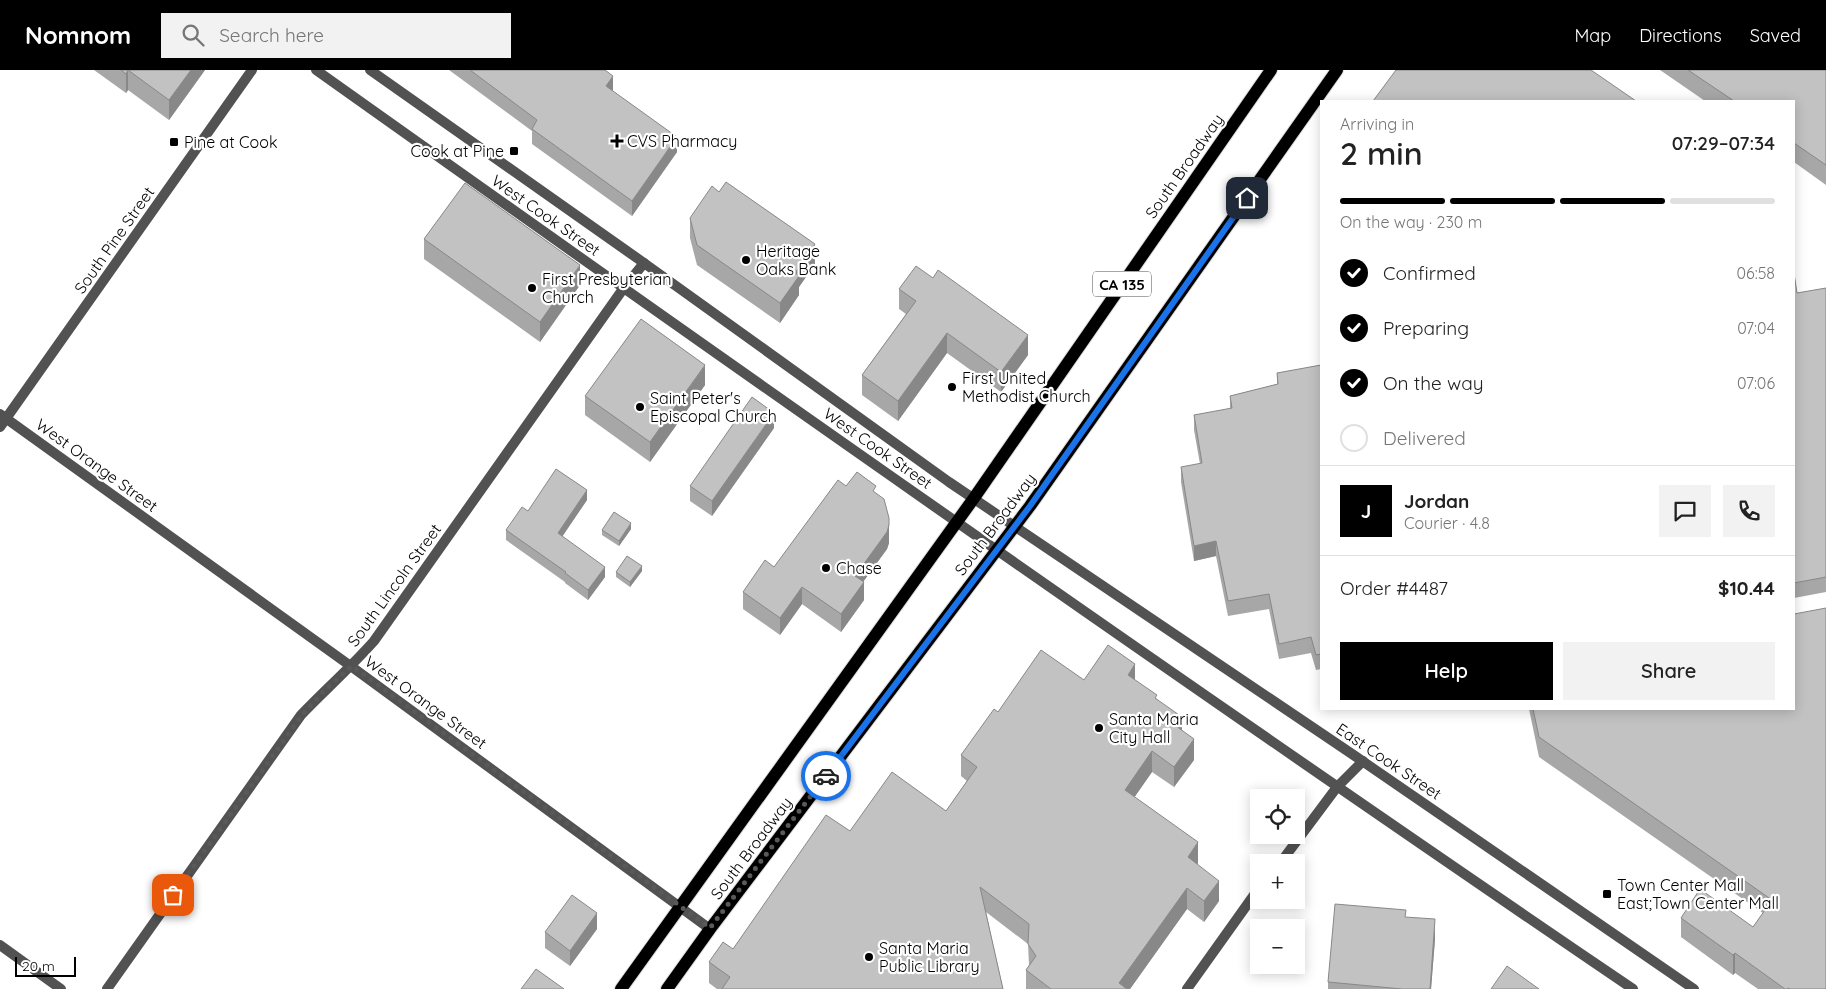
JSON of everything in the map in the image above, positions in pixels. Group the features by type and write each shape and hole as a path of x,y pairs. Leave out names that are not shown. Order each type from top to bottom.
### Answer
{"main road":[{"name":"South Broadway","path":"621,989 974,498 1271,70"},
{"name":"South Broadway","path":"667,989 710,928 1014,527 1337,70"}],"street":[{"name":"South Pine Street","path":"2,420 252,70"},
{"name":"West Cook Street","path":"316,70 623,289 996,550"},
{"name":"West Cook Street","path":"370,70 1014,527"},
{"name":"South Lincoln Street","path":"107,989 302,715 325,690 352,666 374,641 623,289 644,263"},
{"name":"West Orange Street","path":"2,420 352,666 710,928"},
{"name":"East Cook Street","path":"1014,527 1363,761 1688,987"},
{"path":"996,550 1337,787 1633,989"},
{"path":"1287,854 1337,787 1363,761"},
{"path":"1187,989 1250,901"},
{"path":"0,945 61,989"}],"building":[{"path":"128,70 191,70 169,100"},
{"path":"470,70 605,70 613,76 606,86 677,137 632,201 532,129 537,120"},
{"path":"1396,70 1591,70 1635,100 1374,100"},
{"path":"1688,70 1826,70 1826,165 1795,144 1795,100 1733,100"},
{"path":"726,182 815,244 795,273 799,276 780,303 697,245 690,218 712,186 719,192"},
{"path":"465,183 580,265 540,322 424,239"},
{"path":"916,266 933,278 938,270 1028,335 1001,372 947,333 898,401 862,375 916,301 899,289"},
{"path":"1795,280 1797,293 1826,288 1826,577 1795,583"},
{"name":"Saint Peter's Episcopal Church","path":"641,319 705,365 650,442 585,396"},
{"path":"1320,365 1320,654 1316,655 1311,637 1279,644 1269,594 1228,601 1216,541 1194,546 1181,467 1202,463 1194,415 1232,408 1230,396 1278,384 1277,373"},
{"path":"752,397 774,413 712,501 690,486"},
{"path":"556,469 587,490 558,533 605,567 588,590 566,572 506,530 522,507 528,511"},
{"path":"857,472 876,486 873,491 884,499 889,525 887,532 855,576 864,582 841,614 802,587 780,618 743,592 765,560 774,567 838,480 846,486"},
{"path":"614,512 631,523 619,541 602,530"},
{"path":"627,556 642,566 630,582 616,572"},
{"path":"1826,608 1826,989 1785,989 1735,953 1733,955 1681,918 1700,889 1753,927 1772,900 1539,737 1533,710 1795,710 1795,614"},
{"path":"1108,645 1135,664 1128,675 1157,695 1155,698 1182,717 1176,726 1194,739 1174,767 1152,751 1125,790 1198,842 1188,857 1219,881 1204,901 1187,888 1119,983 1127,989 1051,989 1026,970 1036,956 1028,944 1029,924 980,887 1003,989 722,989 730,977 709,962 723,942 733,949 826,815 850,831 892,772 946,811 977,767 961,755 994,709 998,712 1041,650 1084,680"},
{"path":"572,895 597,913 570,951 545,932"},
{"path":"1335,904 1406,910 1405,917 1435,919 1430,989 1402,989 1328,982"},
{"path":"1507,966 1539,989 1491,989"},
{"path":"536,969 564,989 521,989"}],"way so far":[{"path":"173,895 302,715 325,690 352,666 710,928 826,776"}],"place":[{"name":"CVS Pharmacy","path":"617,141"},
{"name":"Pine at Cook","path":"174,142"},
{"name":"Cook at Pine","path":"514,151"},
{"name":"Heritage Oaks Bank","path":"746,260"},
{"name":"First Presbyterian Church","path":"532,288"},
{"name":"First United Methodist Church","path":"952,387"},
{"name":"Saint Peter's Episcopal Church","path":"640,407"},
{"name":"Chase","path":"826,568"},
{"name":"Santa Maria City Hall","path":"1099,728"},
{"name":"Town Center Mall East;Town Center Mall","path":"1607,894"},
{"name":"Santa Maria Public Library","path":"869,957"}],"route":[{"path":"826,776 1030,506 1247,198"}]}
